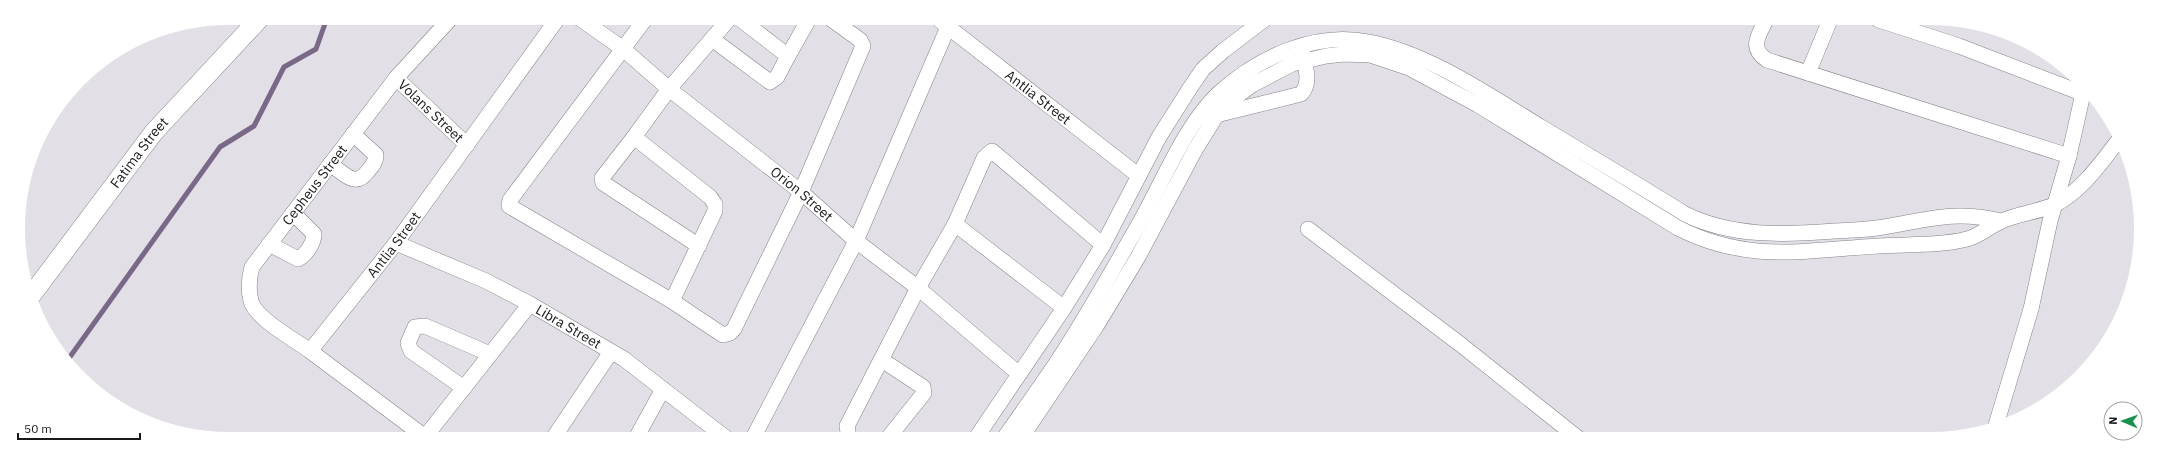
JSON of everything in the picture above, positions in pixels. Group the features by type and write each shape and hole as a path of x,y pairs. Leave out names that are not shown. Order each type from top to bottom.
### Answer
{"street":[{"name":"Fatima Street","path":"35,290 154,132 253,25"},
{"name":"Cepheus Street","path":"310,351 257,313 251,302 248,283 252,267 396,78 445,25"},
{"name":"Antlia Street","path":"310,351 396,243 553,25"},
{"name":"Orion Street","path":"589,25 622,48 669,89 800,192 856,242 918,288 1019,374"},
{"path":"640,25 510,200 509,206 672,300 723,335 730,333 800,192 862,46 860,40 839,25"},
{"path":"699,246 604,183 602,178 669,89 723,25"},
{"path":"749,25 788,56"},
{"path":"712,39 770,82 777,77 806,25"},
{"path":"756,432 856,242 942,25"},
{"name":"Antlia Street","path":"946,25 1139,176"},
{"path":"980,432 1064,308 1103,245 1168,121 1204,69 1242,34 1256,25"},
{"path":"1764,25 1758,36 1756,48 1758,54 1767,60 2069,156"},
{"path":"1808,73 1828,25"},
{"path":"1894,25 1959,46 2078,89"},
{"path":"1010,432 1033,408 1101,318 1138,257 1199,143 1219,93 1252,68 1300,45 1332,39 1351,39 1370,42 1411,62 1476,87 1685,214 1701,222 1721,228 1774,234 1803,234 1877,228 1925,218 1950,215 1983,217 2000,221"},
{"path":"1211,112 1301,94 1307,85 1300,45"},
{"path":"1211,112 1271,73 1304,61 1326,56 1370,55 1411,62 1678,228 1694,236 1738,249 1767,253 1793,253 1955,241 1976,236 2000,221 2054,204 2078,188 2096,170 2116,144"},
{"name":"Volans Street","path":"396,78 467,145"},
{"path":"1997,421 2031,309 2054,204 2060,191 2083,94"},
{"path":"330,164 354,180 363,178 376,160 376,155 353,134"},
{"path":"634,137 710,197 715,204 715,210 699,246 672,300"},
{"path":"848,432 847,426 918,288 955,224 984,158 992,152 1103,245"},
{"path":"269,244 293,258 298,259 302,257 314,240 314,234 293,213"},
{"path":"1950,215 1955,241"},
{"path":"955,224 1064,308"},
{"path":"1718,243 1721,228"},
{"path":"1877,228 1878,246"},
{"path":"1308,229 1460,344 1570,432"},
{"name":"Libra Street","path":"396,243 486,281 530,304 624,359 718,432"},
{"path":"429,432 530,304"},
{"path":"464,388 411,351 408,343 415,327 425,326 490,354"},
{"path":"310,351 418,432"},
{"path":"558,432 611,352"},
{"path":"882,360 923,387 924,393 893,432"},
{"path":"639,432 663,389"},
{"path":"1023,432 1033,408"}],"waterway":[{"path":"70,356 220,147 254,126 284,67 316,49 325,25"}]}
